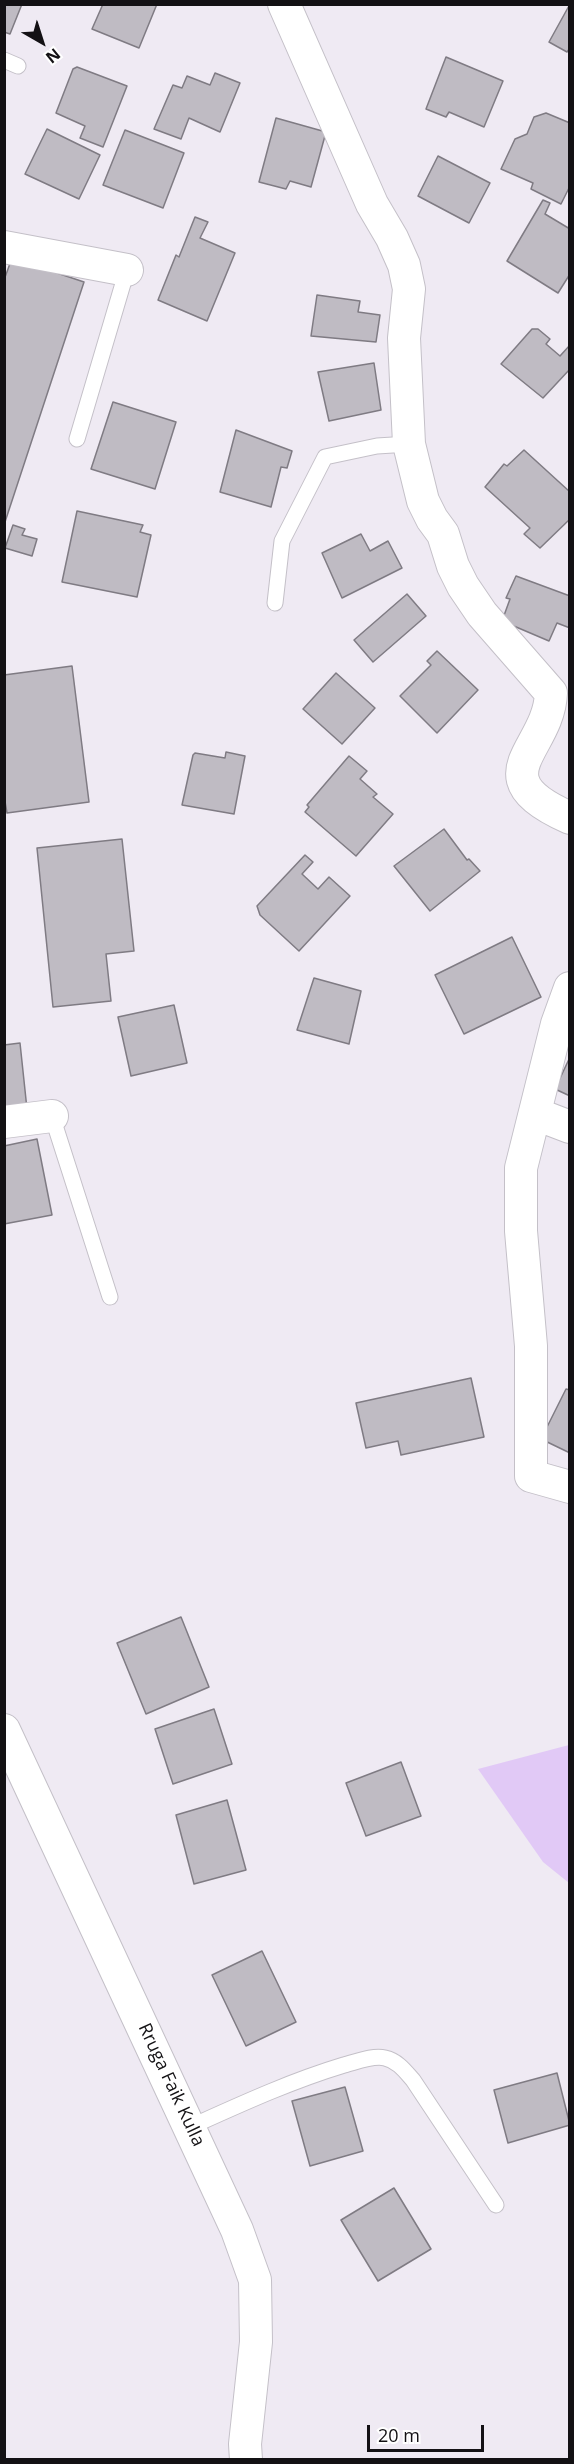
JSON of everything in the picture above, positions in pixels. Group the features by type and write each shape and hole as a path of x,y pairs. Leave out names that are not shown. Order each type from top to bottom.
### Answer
{"street":[{"path":"284,4 372,204 392,238 404,265 409,289 404,338 409,444 423,501 443,534 453,566 463,586 482,614 551,693 551,710 528,751 522,771 526,788 539,803 570,818"},
{"path":"4,247 127,270"},
{"path":"570,988 557,1024 521,1168 521,1231 531,1346 531,1476 570,1486"},
{"path":"536,1114 570,1127"},
{"path":"4,1122 52,1116"},
{"name":"Rruga Faik Kulla","path":"4,1730 190,2127 237,2230 255,2280 256,2342 245,2444 246,2460"}],"lane":[{"path":"77,440 127,270"},
{"path":"274,603 282,541 325,457 377,446 409,444"},
{"path":"52,1116 110,1298"},
{"path":"190,2127 255,2097 312,2075 358,2061 383,2057 400,2065 413,2080 496,2205"}],"shaded area":[{"path":"570,1745 569,1883 543,1862 478,1769"}],"building":[{"path":"4,4 22,4 10,34 4,32"},
{"path":"103,4 157,4 139,48 92,29"},
{"path":"570,4 570,48 567,52 549,42"},
{"path":"446,57 503,81 484,127 449,112 446,117 426,109"},
{"path":"77,67 127,86 103,147 80,138 85,126 56,113 73,69"},
{"path":"215,73 240,83 220,132 189,118 181,139 154,129 173,85 182,88 187,76 210,85"},
{"path":"546,113 570,123 570,186 561,204 531,189 533,183 501,169 515,139 527,134 534,117"},
{"path":"276,118 326,132 311,187 290,181 286,189 259,182"},
{"path":"47,129 100,155 79,199 25,174"},
{"path":"125,130 184,153 163,208 103,185"},
{"path":"438,156 490,183 469,223 418,196"},
{"path":"543,200 550,203 545,214 570,229 570,274 558,293 507,261"},
{"path":"195,217 208,222 200,238 235,253 207,321 158,300 176,255 179,257"},
{"path":"12,258 84,282 4,525 4,280"},
{"path":"317,295 360,301 358,312 380,315 376,342 311,336"},
{"path":"532,329 538,329 550,339 546,344 560,356 570,345 570,369 543,398 501,364"},
{"path":"374,363 381,410 329,421 318,372"},
{"path":"113,402 176,422 155,489 91,469"},
{"path":"236,430 292,451 287,468 281,467 271,507 220,492"},
{"path":"524,450 570,492 570,519 540,548 524,534 530,528 485,487 504,464 507,466"},
{"path":"77,511 143,525 140,532 151,535 137,597 62,582"},
{"path":"13,525 25,529 22,535 37,539 32,556 5,548"},
{"path":"361,534 370,551 388,541 402,568 342,598 322,553"},
{"path":"516,576 570,596 570,628 557,623 549,641 502,621 510,599 506,598"},
{"path":"407,594 426,616 373,662 354,640"},
{"path":"437,651 478,690 437,733 400,696 431,665 427,661"},
{"path":"72,666 89,802 7,813 4,796 4,675"},
{"path":"336,673 375,708 342,744 303,709"},
{"path":"226,752 245,756 234,814 182,805 193,755 195,753 225,758"},
{"path":"349,756 367,771 360,779 377,794 373,797 393,814 356,856 305,812 309,807 307,805"},
{"path":"444,829 467,860 469,859 480,871 430,911 394,866"},
{"path":"122,839 134,951 106,954 111,1001 53,1007 37,848"},
{"path":"305,855 313,862 302,874 318,889 329,877 350,896 299,951 260,915 257,906"},
{"path":"512,937 541,997 464,1034 435,975"},
{"path":"314,978 361,991 349,1044 297,1030"},
{"path":"174,1005 187,1063 131,1076 118,1017"},
{"path":"20,1043 27,1109 4,1111 4,1045"},
{"path":"570,1057 570,1096 555,1089"},
{"path":"37,1139 52,1215 4,1224 4,1146"},
{"path":"471,1378 484,1437 401,1455 398,1441 366,1448 356,1403"},
{"path":"566,1389 570,1390 570,1453 541,1439"},
{"path":"181,1617 209,1687 146,1714 117,1643"},
{"path":"214,1709 232,1764 173,1784 155,1729"},
{"path":"401,1762 421,1816 366,1836 346,1783"},
{"path":"227,1800 246,1870 194,1884 176,1815"},
{"path":"262,1951 296,2022 246,2046 212,1975"},
{"path":"557,2073 570,2125 508,2143 494,2090"},
{"path":"345,2087 363,2151 310,2166 292,2101"},
{"path":"394,2188 431,2249 378,2281 341,2220"}]}
